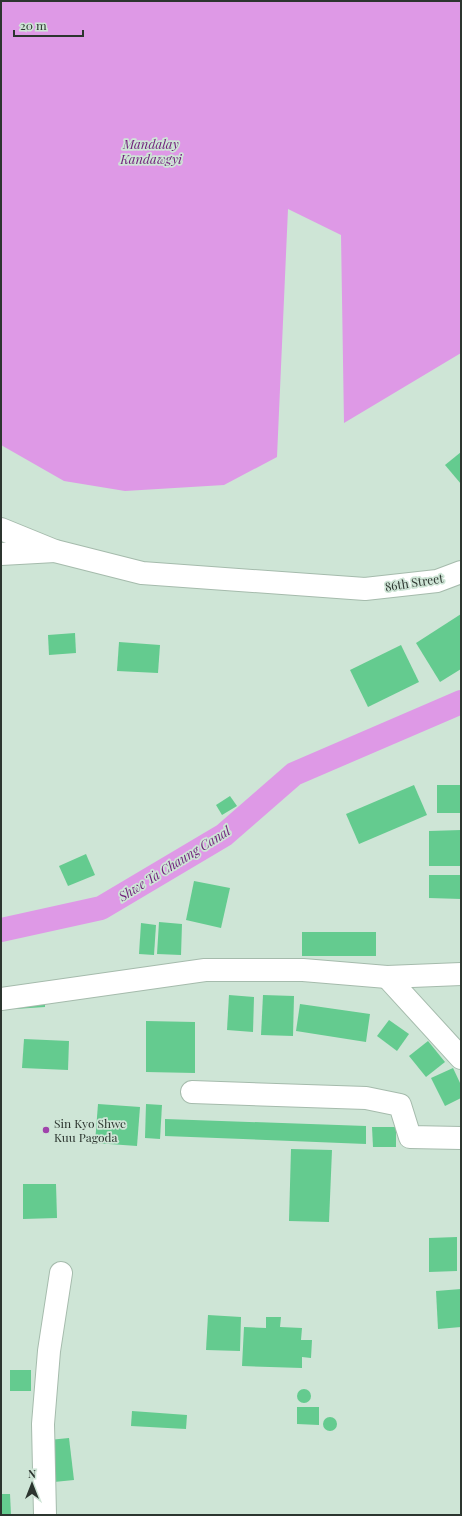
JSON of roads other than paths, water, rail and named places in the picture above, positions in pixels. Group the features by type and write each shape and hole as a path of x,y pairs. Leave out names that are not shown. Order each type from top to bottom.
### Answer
{"street":[{"path":"1,529 55,551"},
{"path":"1,554 55,551"},
{"name":"86th Street","path":"55,551 142,573 365,589 437,581 461,572"},
{"path":"1,999 205,970 304,970 387,977 461,974"},
{"path":"387,977 461,1058"},
{"path":"192,1092 366,1098 400,1105 410,1137 461,1138"},
{"path":"45,1515 43,1424 49,1351 61,1273"}],"water":[{"name":"Mandalay Kandawgyi","path":"1,1 461,1 461,353 344,423 341,235 288,209 277,457 224,485 125,491 64,481 1,445"}],"waterway":[{"name":"Shwe Ta Chaung Canal","path":"1,930 101,908 224,835 294,774 461,702"}],"place":[{"name":"Sin Kyo Shwe Kuu Pagoda","path":"46,1130"}]}
